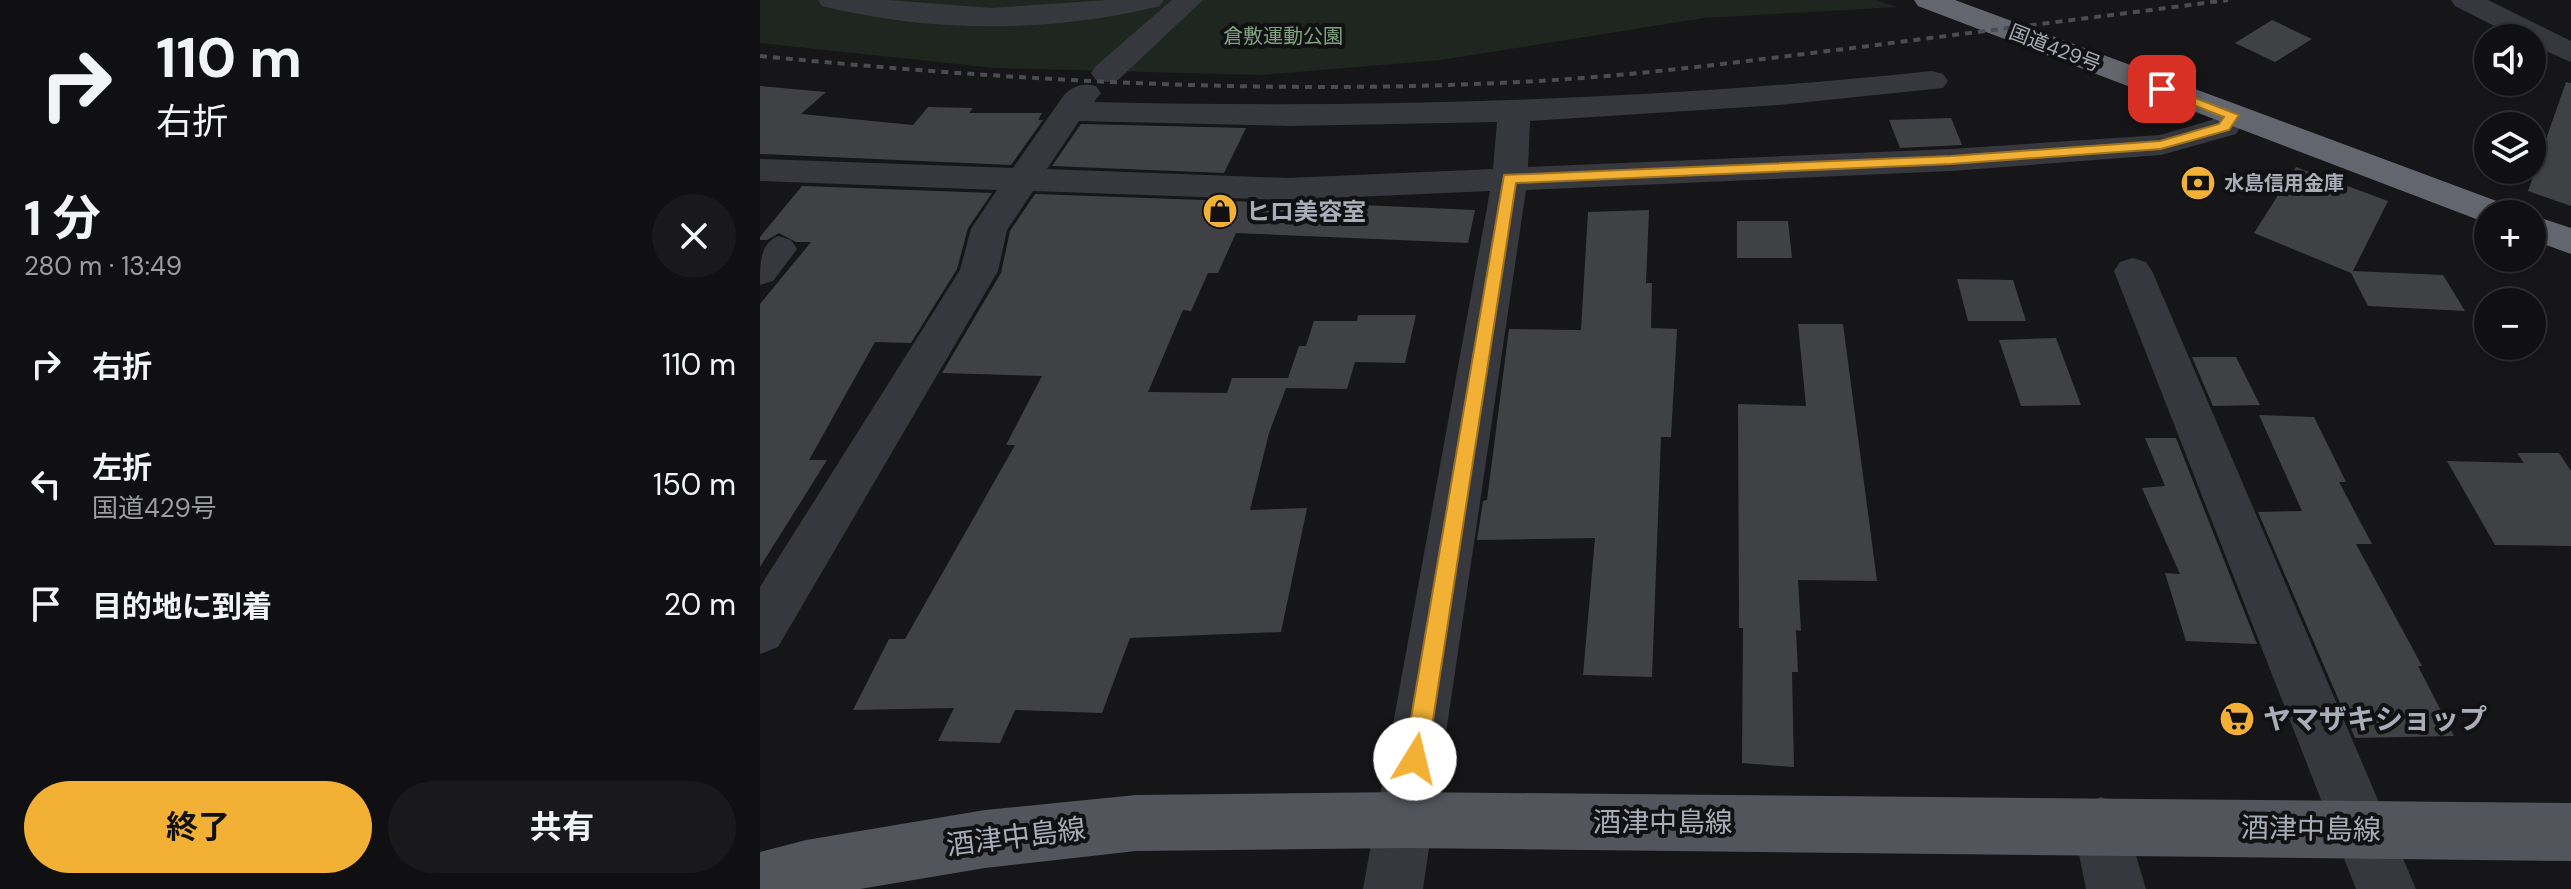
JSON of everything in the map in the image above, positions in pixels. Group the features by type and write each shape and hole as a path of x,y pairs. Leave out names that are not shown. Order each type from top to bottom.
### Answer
{"highway":[{"name":"国道429号","path":"1928,0 2474,205"},
{"path":"2546,232 2571,241"}],"main road":[{"name":"酒津中島線","path":"760,881 806,869 985,839 1136,823 1405,820 2571,832"}],"street":[{"path":"832,0 940,13 1030,16 1103,9 1150,0"},
{"path":"760,631 979,271 989,229 1087,92 1189,0"},
{"path":"2465,0 2571,53"},
{"path":"1087,92 1316,116 1514,113 1695,103 1932,81"},
{"path":"1393,889 1510,179 1514,113"},
{"path":"760,170 1287,189 1951,160 2161,145 2224,127 2232,115"},
{"path":"2133,271 2386,889"},
{"path":"2101,825 2116,889"}],"green space":[{"name":"倉敷運動公園","path":"760,0 1877,0 1897,7 1704,18 1441,60 1261,75 995,68 760,43"}],"building":[{"path":"2272,20 2312,39 2275,62 2235,43"},
{"path":"2566,82 2571,83 2571,206 2528,191 2530,184 2546,184 2546,139"},
{"path":"760,86 826,92 801,114 913,125 928,107 973,108 969,113 1042,113 1038,120 1043,120 1011,165 760,154"},
{"path":"1951,118 1962,145 1900,148 1889,120"},
{"path":"1081,124 1246,128 1224,173 1052,166"},
{"path":"2296,167 2388,201 2353,271 2443,275 2465,311 2368,306 2351,273 2254,233"},
{"path":"802,186 992,193 968,228 957,269 911,343 875,342 809,460 827,460 760,567 760,304 811,242 796,242 779,233 767,240 760,240 760,237"},
{"path":"1035,194 1287,203 1340,201 1339,204 1475,210 1468,243 1236,233 1218,273 1208,273 1191,311 1183,310 1148,392 1227,393 1232,378 1288,378 1299,346 1306,346 1314,321 1357,321 1358,315 1416,315 1405,363 1355,362 1347,389 1286,388 1269,433 1250,510 1307,508 1281,632 1130,638 1102,713 1015,710 1000,743 938,741 954,708 853,710 889,639 905,639 1015,445 1006,445 1042,376 942,373 1001,273 1010,231"},
{"path":"1649,210 1646,283 1652,283 1651,328 1677,329 1671,437 1661,437 1652,677 1583,675 1595,538 1477,540 1483,501 1487,500 1509,329 1581,330 1588,212"},
{"path":"1737,221 1788,221 1792,258 1737,258"},
{"path":"1957,279 2013,280 2026,321 1968,321"},
{"path":"1798,324 1843,324 1877,581 1798,580 1801,631 1796,630 1798,672 1792,672 1794,767 1742,763 1743,628 1739,628 1738,404 1806,406"},
{"path":"2056,338 2081,405 2021,406 1999,340"},
{"path":"2192,357 2236,357 2260,405 2213,406"},
{"path":"2259,415 2314,417 2346,482 2339,482 2372,544 2356,544 2422,666 2418,666 2454,736 2355,738 2258,512 2302,511"},
{"path":"2145,438 2176,438 2257,644 2186,641 2165,573 2180,574 2142,488 2165,486"},
{"path":"2517,453 2559,453 2571,471 2571,546 2495,545 2447,461 2524,463"}],"railway":[{"path":"760,56 953,73 1148,84 1440,85 1658,71 2228,0"}],"place":[{"name":"水島信用金庫","path":"2198,183"},
{"name":"ヒロ美容室","path":"1220,211"},
{"name":"ヤマザキショップ","path":"2237,719"}],"route":[{"path":"1415,759 1510,179 1951,160 2161,145 2224,127 2232,115 2162,89"}]}
